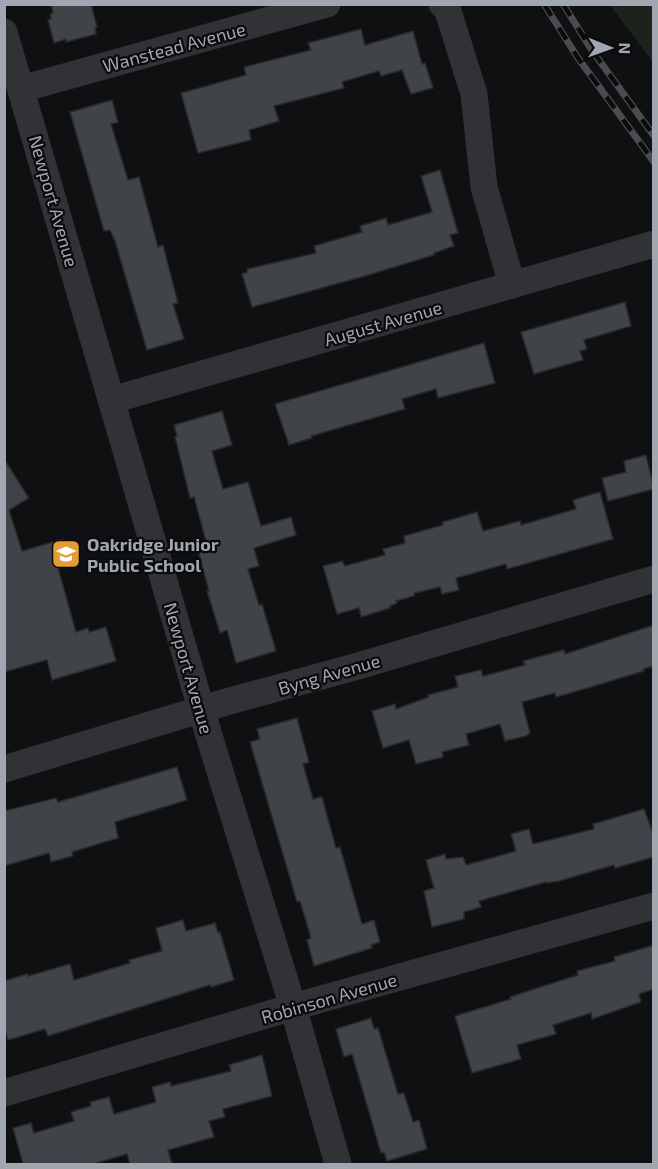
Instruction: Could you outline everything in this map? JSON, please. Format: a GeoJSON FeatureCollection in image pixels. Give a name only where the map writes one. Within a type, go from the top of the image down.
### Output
{"type":"FeatureCollection","features":[{"type":"Feature","properties":{"kind":"street","name":"Wanstead Avenue"},"geometry":{"type":"LineString","coordinates":[[21,90],[327,4]]}},
{"type":"Feature","properties":{"kind":"street"},"geometry":{"type":"LineString","coordinates":[[442,4],[448,10],[474,94],[484,187],[512,285]]}},
{"type":"Feature","properties":{"kind":"street","name":"Newport Avenue"},"geometry":{"type":"LineString","coordinates":[[4,32],[202,710],[293,1007],[338,1164]]}},
{"type":"Feature","properties":{"kind":"street","name":"August Avenue"},"geometry":{"type":"LineString","coordinates":[[112,400],[654,244]]}},
{"type":"Feature","properties":{"kind":"street","name":"Byng Avenue"},"geometry":{"type":"LineString","coordinates":[[4,769],[654,579]]}},
{"type":"Feature","properties":{"kind":"street","name":"Robinson Avenue"},"geometry":{"type":"LineString","coordinates":[[4,1093],[293,1007],[654,906]]}},
{"type":"Feature","properties":{"kind":"shaded area"},"geometry":{"type":"Polygon","coordinates":[[[610,5],[653,5],[653,62],[610,5]]]}},
{"type":"Feature","properties":{"kind":"building"},"geometry":{"type":"Polygon","coordinates":[[[51,4],[91,4],[97,27],[95,28],[96,34],[54,43],[48,20],[51,19],[50,14],[53,13],[51,4]]]}},
{"type":"Feature","properties":{"kind":"building"},"geometry":{"type":"Polygon","coordinates":[[[361,29],[365,45],[413,31],[422,64],[425,63],[433,88],[411,94],[402,70],[381,76],[379,71],[342,82],[344,88],[274,106],[279,121],[249,130],[251,140],[198,153],[181,93],[246,75],[244,67],[311,50],[308,43],[361,29]]]}},
{"type":"Feature","properties":{"kind":"building"},"geometry":{"type":"Polygon","coordinates":[[[112,100],[118,122],[111,124],[128,180],[139,177],[158,247],[163,245],[178,303],[173,304],[184,339],[147,350],[115,241],[110,230],[104,231],[70,112],[112,100]]]}},
{"type":"Feature","properties":{"kind":"building"},"geometry":{"type":"Polygon","coordinates":[[[440,170],[458,233],[450,235],[454,246],[434,253],[434,255],[365,276],[252,307],[242,274],[248,272],[247,269],[316,253],[314,246],[362,232],[360,226],[386,218],[388,225],[432,212],[421,176],[440,170]]]}},
{"type":"Feature","properties":{"kind":"building"},"geometry":{"type":"Polygon","coordinates":[[[625,302],[631,326],[584,340],[587,349],[580,351],[583,360],[534,374],[521,332],[625,302]]]}},
{"type":"Feature","properties":{"kind":"building"},"geometry":{"type":"Polygon","coordinates":[[[484,343],[495,383],[438,398],[436,389],[402,399],[405,409],[311,436],[312,438],[289,445],[275,404],[484,343]]]}},
{"type":"Feature","properties":{"kind":"building"},"geometry":{"type":"Polygon","coordinates":[[[222,411],[232,445],[212,451],[223,489],[248,482],[261,526],[291,517],[296,535],[254,548],[259,566],[248,569],[259,605],[262,604],[276,651],[236,663],[227,630],[220,633],[207,591],[209,591],[197,547],[203,546],[202,543],[206,541],[194,497],[190,498],[174,425],[222,411]]]}},
{"type":"Feature","properties":{"kind":"building"},"geometry":{"type":"Polygon","coordinates":[[[646,455],[654,489],[608,501],[602,478],[626,472],[624,461],[646,455]]]}},
{"type":"Feature","properties":{"kind":"building"},"geometry":{"type":"Polygon","coordinates":[[[4,459],[29,498],[9,510],[22,551],[63,539],[70,565],[58,568],[76,632],[88,628],[89,632],[106,627],[116,661],[52,680],[47,660],[4,672],[4,459]]]}},
{"type":"Feature","properties":{"kind":"building"},"geometry":{"type":"Polygon","coordinates":[[[600,492],[613,539],[507,569],[506,564],[456,578],[459,590],[442,594],[440,587],[415,593],[414,596],[396,601],[397,603],[390,608],[361,617],[359,608],[337,614],[323,566],[342,561],[345,566],[385,555],[383,549],[405,543],[404,536],[477,512],[483,531],[520,521],[521,525],[576,509],[573,500],[600,492]]]}},
{"type":"Feature","properties":{"kind":"building"},"geometry":{"type":"Polygon","coordinates":[[[654,625],[654,666],[556,697],[555,693],[522,702],[530,733],[526,736],[505,741],[500,724],[466,734],[469,745],[442,752],[443,757],[416,764],[409,740],[383,748],[372,711],[395,704],[396,709],[429,697],[428,695],[458,687],[455,676],[481,670],[483,676],[525,665],[523,661],[564,650],[565,654],[654,625]]]}},
{"type":"Feature","properties":{"kind":"building"},"geometry":{"type":"Polygon","coordinates":[[[297,718],[309,762],[303,764],[313,799],[322,797],[336,848],[340,847],[362,924],[374,920],[380,942],[371,945],[372,948],[314,966],[307,940],[311,938],[300,901],[297,902],[250,742],[260,739],[257,729],[297,718]]]}},
{"type":"Feature","properties":{"kind":"building"},"geometry":{"type":"Polygon","coordinates":[[[177,767],[187,800],[115,822],[118,838],[72,852],[73,856],[51,862],[49,853],[4,866],[4,811],[56,798],[58,802],[177,767]]]}},
{"type":"Feature","properties":{"kind":"building"},"geometry":{"type":"Polygon","coordinates":[[[644,809],[654,836],[654,857],[615,868],[614,865],[559,881],[546,882],[479,901],[481,907],[464,912],[464,919],[432,927],[424,891],[434,888],[426,860],[445,854],[446,859],[463,857],[466,865],[516,851],[511,834],[529,829],[533,844],[594,829],[593,824],[644,809]]]}},
{"type":"Feature","properties":{"kind":"building"},"geometry":{"type":"Polygon","coordinates":[[[183,920],[186,931],[215,923],[218,933],[220,932],[234,980],[211,987],[210,985],[48,1036],[45,1029],[8,1040],[4,1027],[4,981],[70,964],[74,980],[130,963],[129,960],[162,951],[156,928],[183,920]]]}},
{"type":"Feature","properties":{"kind":"building"},"geometry":{"type":"Polygon","coordinates":[[[654,945],[654,989],[639,994],[641,1002],[592,1019],[591,1013],[553,1025],[556,1034],[517,1045],[521,1059],[472,1073],[455,1016],[511,999],[510,997],[578,975],[577,971],[615,961],[614,957],[654,945]]]}},
{"type":"Feature","properties":{"kind":"building"},"geometry":{"type":"Polygon","coordinates":[[[371,1018],[374,1029],[378,1028],[398,1094],[404,1093],[413,1122],[419,1120],[427,1149],[387,1161],[384,1152],[381,1153],[352,1054],[344,1057],[336,1029],[371,1018]]]}},
{"type":"Feature","properties":{"kind":"building"},"geometry":{"type":"Polygon","coordinates":[[[262,1055],[272,1096],[223,1109],[225,1117],[209,1121],[214,1137],[168,1150],[172,1164],[130,1164],[127,1154],[93,1164],[23,1164],[13,1128],[31,1123],[34,1133],[74,1121],[71,1112],[91,1106],[90,1102],[109,1097],[114,1114],[156,1102],[152,1087],[170,1082],[171,1086],[231,1071],[229,1065],[262,1055]]]}},
{"type":"Feature","properties":{"kind":"railway"},"geometry":{"type":"LineString","coordinates":[[544,4],[578,58],[654,162]]}},
{"type":"Feature","properties":{"kind":"railway"},"geometry":{"type":"LineString","coordinates":[[563,4],[591,49],[654,136]]}},
{"type":"Feature","properties":{"kind":"place","name":"Oakridge Junior Public School"},"geometry":{"type":"Point","coordinates":[66,554]}}]}
